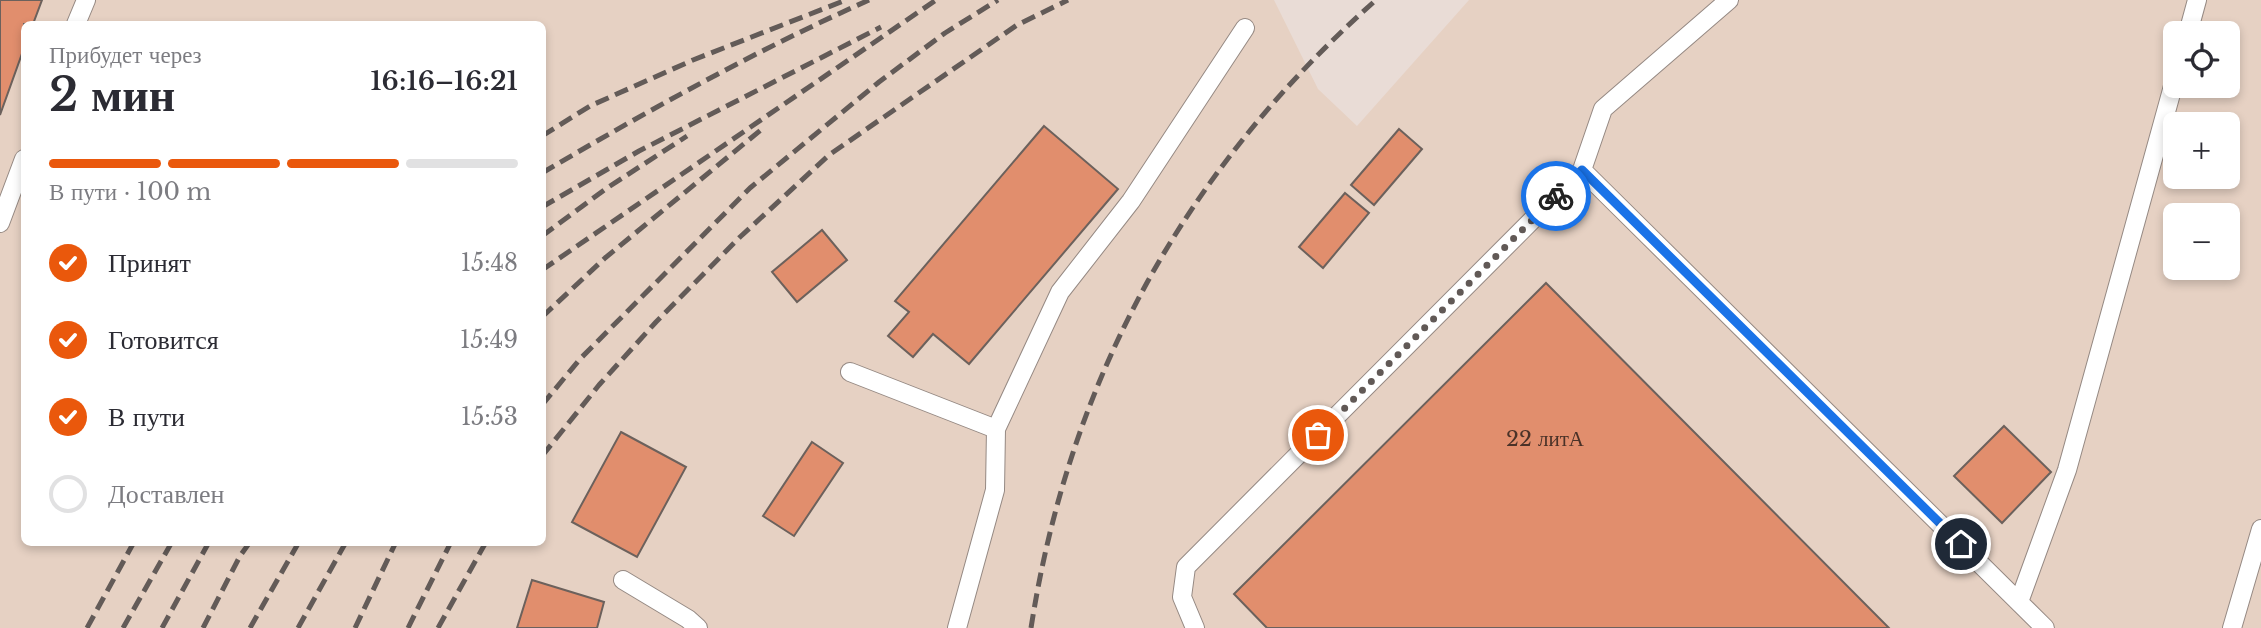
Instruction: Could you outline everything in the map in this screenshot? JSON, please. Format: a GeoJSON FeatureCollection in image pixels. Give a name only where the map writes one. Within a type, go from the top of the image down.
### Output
{"type":"FeatureCollection","features":[{"type":"Feature","properties":{"kind":"lane"},"geometry":{"type":"LineString","coordinates":[[77,21],[86,0]]}},
{"type":"Feature","properties":{"kind":"lane"},"geometry":{"type":"LineString","coordinates":[[1195,628],[1182,597],[1186,567],[1582,170],[1603,109],[1729,0]]}},
{"type":"Feature","properties":{"kind":"lane"},"geometry":{"type":"LineString","coordinates":[[2191,21],[2197,0]]}},
{"type":"Feature","properties":{"kind":"lane"},"geometry":{"type":"LineString","coordinates":[[957,628],[995,490],[996,429],[1060,292],[1131,201],[1245,28]]}},
{"type":"Feature","properties":{"kind":"lane"},"geometry":{"type":"LineString","coordinates":[[2019,601],[2067,470],[2170,98]]}},
{"type":"Feature","properties":{"kind":"lane"},"geometry":{"type":"LineString","coordinates":[[0,223],[21,167]]}},
{"type":"Feature","properties":{"kind":"lane"},"geometry":{"type":"LineString","coordinates":[[1582,170],[2045,628]]}},
{"type":"Feature","properties":{"kind":"lane"},"geometry":{"type":"LineString","coordinates":[[850,372],[996,429]]}},
{"type":"Feature","properties":{"kind":"lane"},"geometry":{"type":"LineString","coordinates":[[2232,628],[2261,529]]}},
{"type":"Feature","properties":{"kind":"lane"},"geometry":{"type":"LineString","coordinates":[[622,580],[688,619],[698,628]]}},
{"type":"Feature","properties":{"kind":"shaded area"},"geometry":{"type":"Polygon","coordinates":[[[0,0],[1274,0],[1318,89],[1357,126],[1469,0],[2261,0],[2261,628],[0,628],[0,0]]]}},
{"type":"Feature","properties":{"kind":"building"},"geometry":{"type":"Polygon","coordinates":[[[0,0],[42,0],[34,21],[21,21],[21,56],[0,115],[0,0]]]}},
{"type":"Feature","properties":{"kind":"building"},"geometry":{"type":"Polygon","coordinates":[[[1044,126],[1118,189],[969,364],[933,334],[913,357],[888,336],[909,312],[895,301],[1044,126]]]}},
{"type":"Feature","properties":{"kind":"building"},"geometry":{"type":"Polygon","coordinates":[[[1399,129],[1422,149],[1374,205],[1351,185],[1399,129]]]}},
{"type":"Feature","properties":{"kind":"building"},"geometry":{"type":"Polygon","coordinates":[[[1345,193],[1369,213],[1323,268],[1299,247],[1345,193]]]}},
{"type":"Feature","properties":{"kind":"building"},"geometry":{"type":"Polygon","coordinates":[[[822,230],[847,260],[797,302],[772,272],[822,230]]]}},
{"type":"Feature","properties":{"kind":"building"},"geometry":{"type":"Polygon","coordinates":[[[1546,283],[1889,628],[1267,628],[1234,594],[1546,283]]]}},
{"type":"Feature","properties":{"kind":"building"},"geometry":{"type":"Polygon","coordinates":[[[2004,426],[2051,472],[2002,523],[1954,476],[2004,426]]]}},
{"type":"Feature","properties":{"kind":"building"},"geometry":{"type":"Polygon","coordinates":[[[621,432],[686,467],[637,557],[572,522],[621,432]]]}},
{"type":"Feature","properties":{"kind":"building"},"geometry":{"type":"Polygon","coordinates":[[[812,442],[843,463],[794,536],[763,516],[812,442]]]}},
{"type":"Feature","properties":{"kind":"building"},"geometry":{"type":"Polygon","coordinates":[[[532,580],[604,602],[597,628],[517,628],[532,580]]]}},
{"type":"Feature","properties":{"kind":"railway"},"geometry":{"type":"LineString","coordinates":[[546,134],[590,106],[693,60],[846,0]]}},
{"type":"Feature","properties":{"kind":"railway"},"geometry":{"type":"LineString","coordinates":[[546,171],[704,82],[869,0]]}},
{"type":"Feature","properties":{"kind":"railway"},"geometry":{"type":"LineString","coordinates":[[546,267],[936,0]]}},
{"type":"Feature","properties":{"kind":"railway"},"geometry":{"type":"LineString","coordinates":[[546,400],[580,359],[750,188],[879,82],[945,33],[998,0]]}},
{"type":"Feature","properties":{"kind":"railway"},"geometry":{"type":"LineString","coordinates":[[546,451],[599,385],[656,322],[740,237],[829,155],[1017,25],[1068,0]]}},
{"type":"Feature","properties":{"kind":"railway"},"geometry":{"type":"LineString","coordinates":[[1031,628],[1049,536],[1075,448],[1107,363],[1147,283],[1194,206],[1247,134],[1308,65],[1376,0]]}},
{"type":"Feature","properties":{"kind":"railway"},"geometry":{"type":"LineString","coordinates":[[546,205],[639,151],[881,27]]}},
{"type":"Feature","properties":{"kind":"railway"},"geometry":{"type":"LineString","coordinates":[[546,313],[605,258],[762,129]]}},
{"type":"Feature","properties":{"kind":"railway"},"geometry":{"type":"LineString","coordinates":[[546,233],[607,188],[687,136]]}},
{"type":"Feature","properties":{"kind":"railway"},"geometry":{"type":"LineString","coordinates":[[87,628],[132,546]]}},
{"type":"Feature","properties":{"kind":"railway"},"geometry":{"type":"LineString","coordinates":[[123,628],[170,546]]}},
{"type":"Feature","properties":{"kind":"railway"},"geometry":{"type":"LineString","coordinates":[[162,628],[207,546]]}},
{"type":"Feature","properties":{"kind":"railway"},"geometry":{"type":"LineString","coordinates":[[203,628],[247,546]]}},
{"type":"Feature","properties":{"kind":"railway"},"geometry":{"type":"LineString","coordinates":[[250,628],[297,546]]}},
{"type":"Feature","properties":{"kind":"railway"},"geometry":{"type":"LineString","coordinates":[[298,628],[344,546]]}},
{"type":"Feature","properties":{"kind":"railway"},"geometry":{"type":"LineString","coordinates":[[355,628],[394,546]]}},
{"type":"Feature","properties":{"kind":"railway"},"geometry":{"type":"LineString","coordinates":[[408,628],[449,546]]}},
{"type":"Feature","properties":{"kind":"railway"},"geometry":{"type":"LineString","coordinates":[[438,628],[484,546]]}},
{"type":"Feature","properties":{"kind":"way so far"},"geometry":{"type":"LineString","coordinates":[[1318,435],[1556,196]]}},
{"type":"Feature","properties":{"kind":"route"},"geometry":{"type":"LineString","coordinates":[[1556,196],[1582,170],[1961,544]]}}]}
